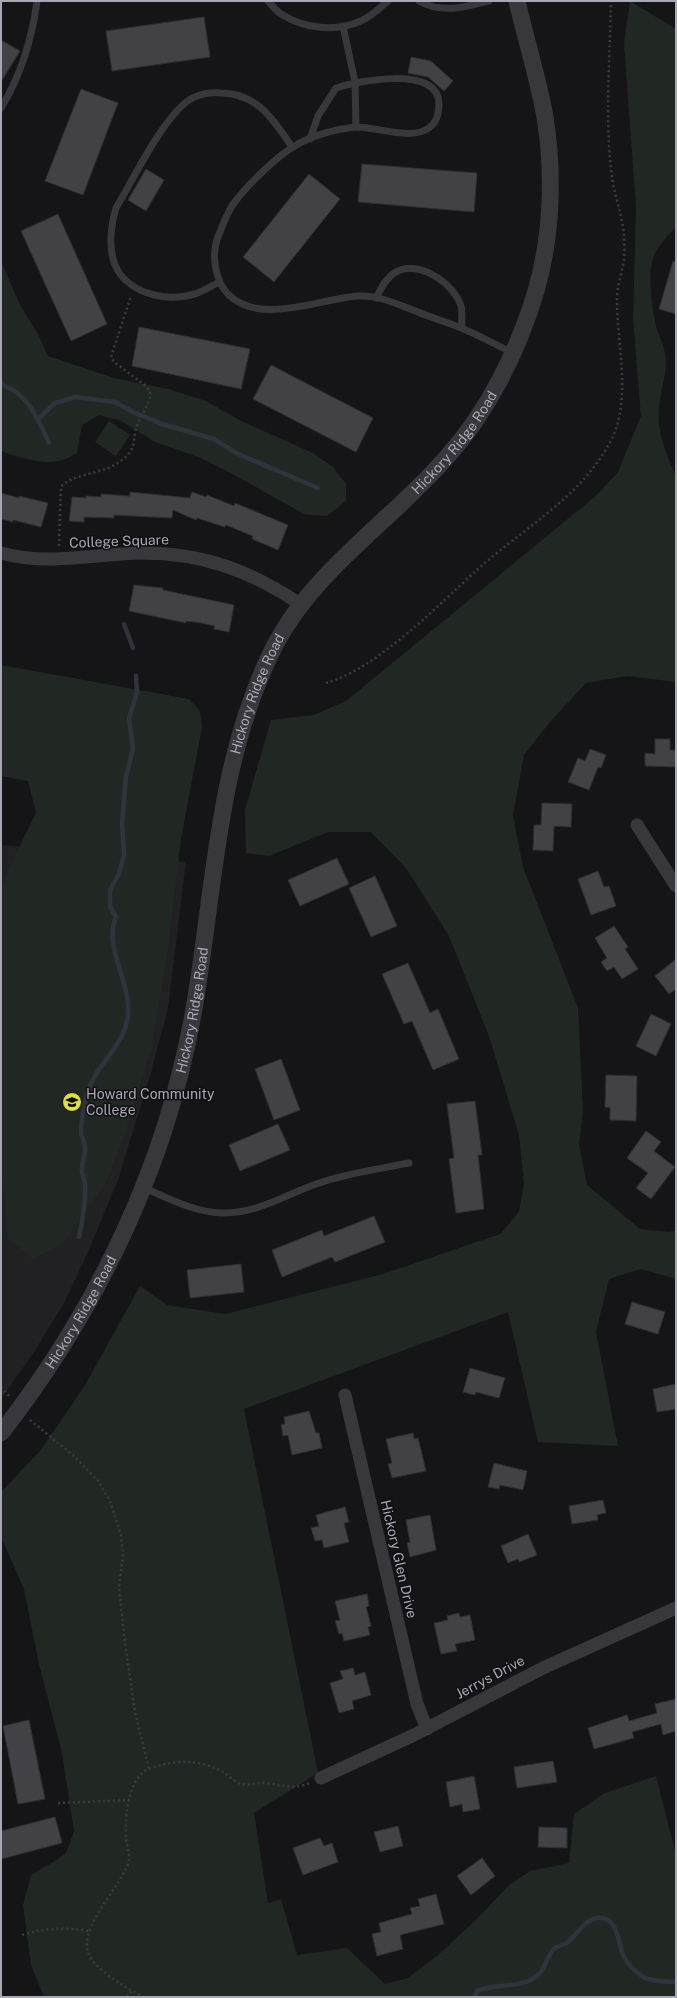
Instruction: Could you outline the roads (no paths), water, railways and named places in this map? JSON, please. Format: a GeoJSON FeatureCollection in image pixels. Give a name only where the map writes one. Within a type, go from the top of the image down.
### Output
{"type":"FeatureCollection","features":[{"type":"Feature","properties":{"kind":"street","name":"Hickory Ridge Road"},"geometry":{"type":"LineString","coordinates":[[1,1432],[53,1362],[86,1308],[110,1262],[144,1188],[160,1143],[179,1078],[194,1012],[226,791],[241,731],[256,688],[275,645],[300,604],[342,558],[446,459],[466,434],[488,400],[513,354],[537,287],[547,228],[550,186],[546,122],[517,1]]}},
{"type":"Feature","properties":{"kind":"street","name":"College Square"},"geometry":{"type":"LineString","coordinates":[[1,554],[15,557],[60,559],[140,553],[186,556],[229,566],[249,574],[270,584],[300,604]]}},
{"type":"Feature","properties":{"kind":"street"},"geometry":{"type":"LineString","coordinates":[[637,825],[676,886]]}},
{"type":"Feature","properties":{"kind":"street","name":"Hickory Glen Drive"},"geometry":{"type":"LineString","coordinates":[[345,1395],[416,1704],[427,1729]]}},
{"type":"Feature","properties":{"kind":"street","name":"Jerrys Drive"},"geometry":{"type":"LineString","coordinates":[[321,1778],[427,1729],[538,1670],[676,1608]]}},
{"type":"Feature","properties":{"kind":"lane"},"geometry":{"type":"LineString","coordinates":[[1,108],[14,87],[23,62],[37,1]]}},
{"type":"Feature","properties":{"kind":"lane"},"geometry":{"type":"LineString","coordinates":[[268,1],[280,13],[294,21],[315,27],[343,26],[361,21],[374,13],[388,1]]}},
{"type":"Feature","properties":{"kind":"lane"},"geometry":{"type":"LineString","coordinates":[[419,1],[444,8],[472,5],[489,1]]}},
{"type":"Feature","properties":{"kind":"lane"},"geometry":{"type":"LineString","coordinates":[[343,26],[354,82],[356,127]]}},
{"type":"Feature","properties":{"kind":"lane"},"geometry":{"type":"LineString","coordinates":[[310,139],[318,116],[336,88],[354,82],[389,78],[418,82],[428,85],[435,91],[439,99],[439,109],[434,122],[431,127],[424,131],[413,133],[356,127],[310,139],[292,147],[247,186],[228,214],[216,242],[216,265],[219,282],[229,295],[242,304],[257,309],[308,306],[359,296],[376,298],[397,303],[462,328],[513,354]]}},
{"type":"Feature","properties":{"kind":"lane"},"geometry":{"type":"LineString","coordinates":[[219,282],[191,295],[178,297],[163,297],[145,293],[134,286],[120,274],[114,260],[111,241],[112,222],[116,208],[168,120],[190,99],[202,95],[231,93],[244,96],[256,103],[274,120],[292,147]]}},
{"type":"Feature","properties":{"kind":"lane"},"geometry":{"type":"LineString","coordinates":[[376,298],[386,280],[395,272],[409,269],[433,274],[455,293],[461,307],[462,328]]}},
{"type":"Feature","properties":{"kind":"lane"},"geometry":{"type":"LineString","coordinates":[[144,1188],[205,1211],[237,1213],[256,1209],[318,1183],[409,1163]]}},
{"type":"Feature","properties":{"kind":"waterway"},"geometry":{"type":"LineString","coordinates":[[1,383],[17,393],[28,403],[49,443]]}},
{"type":"Feature","properties":{"kind":"waterway"},"geometry":{"type":"LineString","coordinates":[[38,419],[55,403],[75,397],[115,402],[133,412],[162,424],[214,439],[238,454],[318,488]]}},
{"type":"Feature","properties":{"kind":"waterway"},"geometry":{"type":"LineString","coordinates":[[124,624],[133,648]]}},
{"type":"Feature","properties":{"kind":"waterway"},"geometry":{"type":"LineString","coordinates":[[79,1237],[85,1196],[85,1183],[82,1174],[85,1143],[81,1133],[85,1103],[91,1083],[96,1073],[122,1036],[128,1014],[126,990],[113,940],[113,928],[116,917],[110,907],[110,890],[119,874],[124,855],[122,823],[126,777],[133,749],[129,718],[137,693],[136,676]]}},
{"type":"Feature","properties":{"kind":"waterway"},"geometry":{"type":"LineString","coordinates":[[475,1997],[477,1991],[485,1988],[518,1984],[534,1978],[540,1973],[554,1949],[567,1943],[584,1925],[592,1919],[597,1918],[604,1918],[610,1921],[614,1926],[624,1957],[630,1966],[638,1973],[651,1980],[676,1982]]}},
{"type":"Feature","properties":{"kind":"place","name":"Howard Community College"},"geometry":{"type":"Point","coordinates":[72,1102]}}]}
